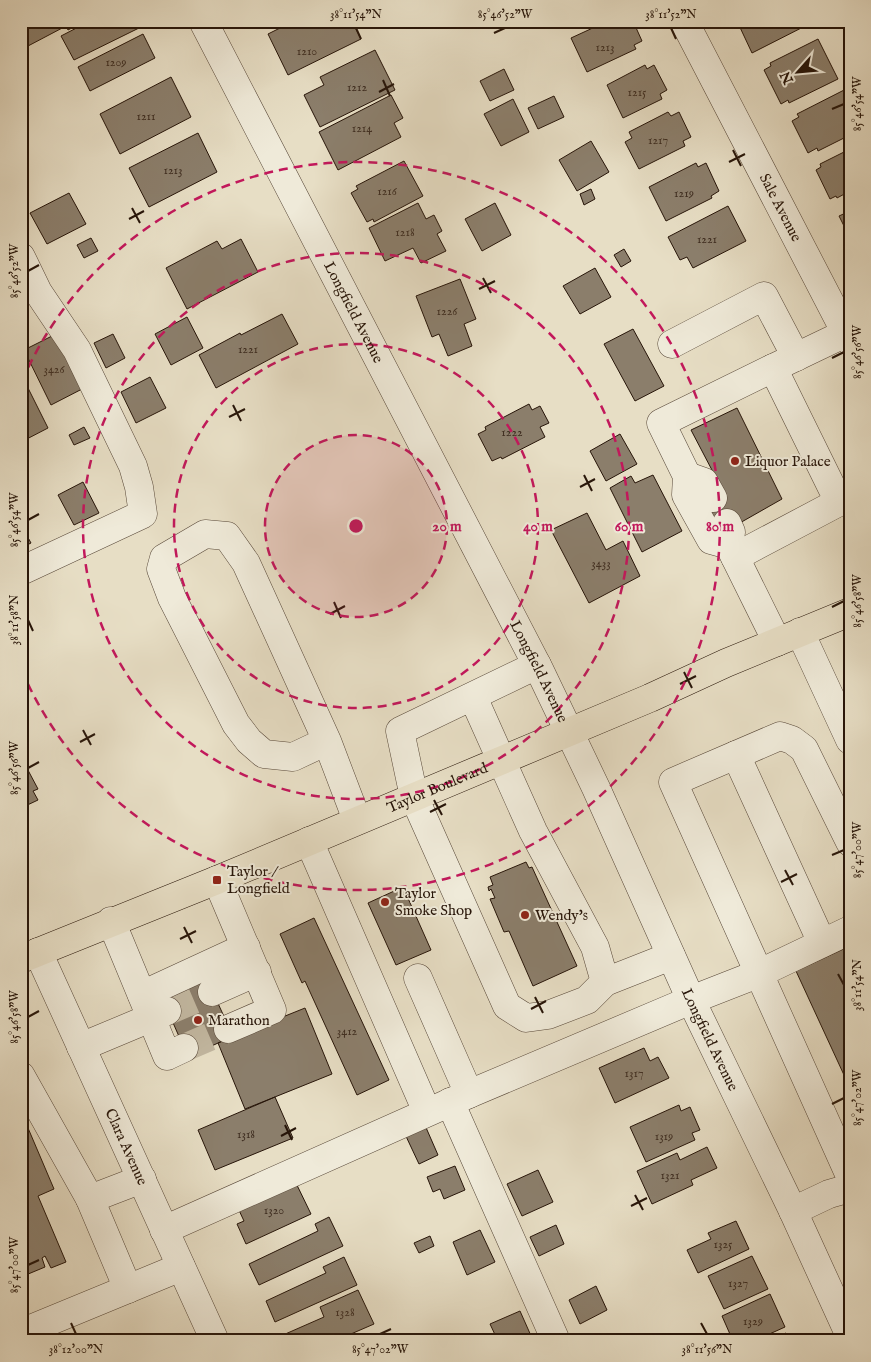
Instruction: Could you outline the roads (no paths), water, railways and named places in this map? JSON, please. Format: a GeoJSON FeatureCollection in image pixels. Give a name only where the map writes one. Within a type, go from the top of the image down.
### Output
{"type":"FeatureCollection","features":[{"type":"Feature","properties":{"kind":"main road","name":"Taylor Boulevard"},"geometry":{"type":"LineString","coordinates":[[29,955],[217,880],[850,612]]}},
{"type":"Feature","properties":{"kind":"street","name":"Longfield Avenue"},"geometry":{"type":"LineString","coordinates":[[203,21],[569,731],[691,1000],[850,1336]]}},
{"type":"Feature","properties":{"kind":"street","name":"Sale Avenue"},"geometry":{"type":"LineString","coordinates":[[684,21],[848,337]]}},
{"type":"Feature","properties":{"kind":"street"},"geometry":{"type":"LineString","coordinates":[[21,256],[28,289],[77,350],[133,466],[139,487],[143,514],[21,571]]}},
{"type":"Feature","properties":{"kind":"street"},"geometry":{"type":"LineString","coordinates":[[672,344],[764,296],[785,362],[839,502],[730,542],[711,540],[686,495],[687,476],[661,423],[785,362],[848,337]]}},
{"type":"Feature","properties":{"kind":"street"},"geometry":{"type":"LineString","coordinates":[[687,476],[704,482],[713,498]]}},
{"type":"Feature","properties":{"kind":"street"},"geometry":{"type":"LineString","coordinates":[[327,741],[293,757],[264,754],[249,741],[236,724],[172,598],[160,569],[164,558],[205,534],[227,536],[246,563],[327,741],[357,820]]}},
{"type":"Feature","properties":{"kind":"street"},"geometry":{"type":"LineString","coordinates":[[730,542],[850,740]]}},
{"type":"Feature","properties":{"kind":"street"},"geometry":{"type":"LineString","coordinates":[[536,665],[400,732],[414,797],[507,1006],[526,1018],[548,1016],[587,1000],[605,982],[671,956]]}},
{"type":"Feature","properties":{"kind":"street"},"geometry":{"type":"LineString","coordinates":[[473,697],[503,760],[533,831],[595,947],[605,982]]}},
{"type":"Feature","properties":{"kind":"street"},"geometry":{"type":"LineString","coordinates":[[850,842],[804,749],[792,740],[780,736],[673,782],[850,1176]]}},
{"type":"Feature","properties":{"kind":"street"},"geometry":{"type":"LineString","coordinates":[[736,755],[822,943]]}},
{"type":"Feature","properties":{"kind":"street"},"geometry":{"type":"LineString","coordinates":[[308,841],[448,1103],[556,1341]]}},
{"type":"Feature","properties":{"kind":"street"},"geometry":{"type":"LineString","coordinates":[[217,880],[272,1010],[228,1029]]}},
{"type":"Feature","properties":{"kind":"street"},"geometry":{"type":"LineString","coordinates":[[111,921],[153,1008],[167,1056],[184,1048]]}},
{"type":"Feature","properties":{"kind":"street"},"geometry":{"type":"LineString","coordinates":[[164,1230],[448,1103],[691,1000],[760,973],[850,930]]}},
{"type":"Feature","properties":{"kind":"street"},"geometry":{"type":"LineString","coordinates":[[81,1047],[153,1008],[246,947]]}},
{"type":"Feature","properties":{"kind":"street","name":"Clara Avenue"},"geometry":{"type":"LineString","coordinates":[[29,955],[81,1047],[215,1341]]}},
{"type":"Feature","properties":{"kind":"street"},"geometry":{"type":"LineString","coordinates":[[212,992],[257,972]]}},
{"type":"Feature","properties":{"kind":"street"},"geometry":{"type":"LineString","coordinates":[[418,978],[448,1103]]}},
{"type":"Feature","properties":{"kind":"street"},"geometry":{"type":"LineString","coordinates":[[21,1076],[90,1199],[128,1289]]}},
{"type":"Feature","properties":{"kind":"street"},"geometry":{"type":"LineString","coordinates":[[90,1199],[142,1179]]}},
{"type":"Feature","properties":{"kind":"street"},"geometry":{"type":"LineString","coordinates":[[792,1211],[829,1194],[850,1188]]}},
{"type":"Feature","properties":{"kind":"street"},"geometry":{"type":"LineString","coordinates":[[21,1333],[181,1267]]}},
{"type":"Feature","properties":{"kind":"tunnel"},"geometry":{"type":"LineString","coordinates":[[168,1011],[212,992]]}},
{"type":"Feature","properties":{"kind":"tunnel"},"geometry":{"type":"LineString","coordinates":[[184,1048],[228,1029]]}},
{"type":"Feature","properties":{"kind":"place","name":"Liquor Palace"},"geometry":{"type":"Point","coordinates":[735,461]}},
{"type":"Feature","properties":{"kind":"place","name":"Taylor / Longfield"},"geometry":{"type":"Point","coordinates":[217,880]}},
{"type":"Feature","properties":{"kind":"place","name":"Taylor Smoke Shop"},"geometry":{"type":"Point","coordinates":[385,902]}},
{"type":"Feature","properties":{"kind":"place","name":"Wendy's"},"geometry":{"type":"Point","coordinates":[525,915]}},
{"type":"Feature","properties":{"kind":"place","name":"Marathon"},"geometry":{"type":"Point","coordinates":[198,1020]}}]}
